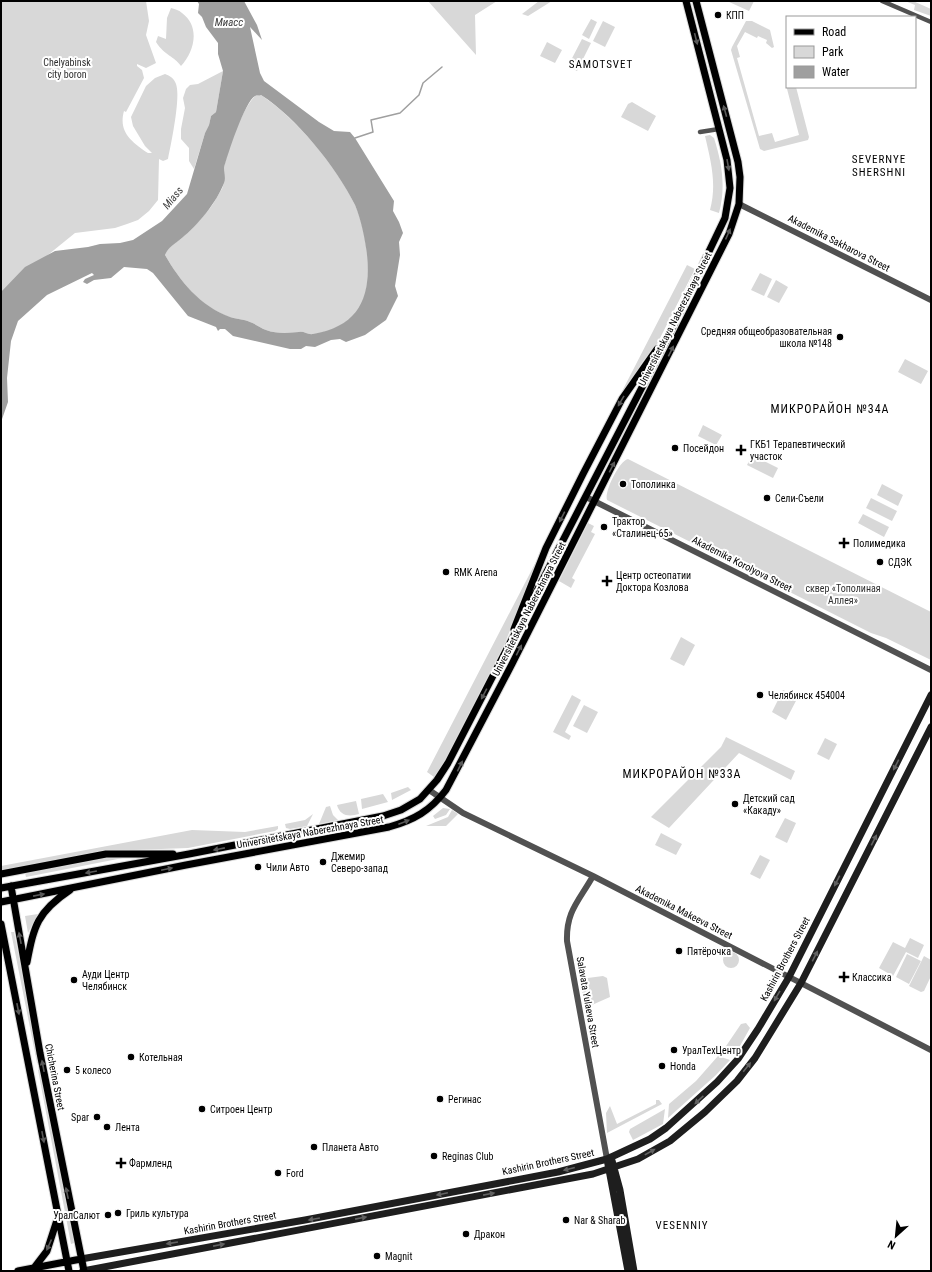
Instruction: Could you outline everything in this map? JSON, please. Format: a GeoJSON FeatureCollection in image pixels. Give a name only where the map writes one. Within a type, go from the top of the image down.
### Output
{"type":"FeatureCollection","features":[{"type":"Feature","properties":{"kind":"main road","name":"Universitetskaya Naberezhnaya Street"},"geometry":{"type":"LineString","coordinates":[[1,888],[189,854],[383,816],[414,803],[429,790],[448,764],[508,649],[669,335],[720,232],[729,202],[730,174],[686,1]]}},
{"type":"Feature","properties":{"kind":"main road","name":"Universitetskaya Naberezhnaya Street"},"geometry":{"type":"LineString","coordinates":[[1,902],[389,828],[428,811],[440,799],[457,771],[729,234],[738,204],[740,177],[738,162],[696,1]]}},
{"type":"Feature","properties":{"kind":"main road"},"geometry":{"type":"LineString","coordinates":[[729,202],[738,204]]}},
{"type":"Feature","properties":{"kind":"main road"},"geometry":{"type":"LineString","coordinates":[[508,649],[546,548],[587,467],[622,399],[669,335]]}},
{"type":"Feature","properties":{"kind":"main road","name":"Kashirin Brothers Street"},"geometry":{"type":"LineString","coordinates":[[18,1271],[305,1220],[558,1172],[609,1158],[650,1139],[666,1128],[717,1082],[738,1059],[788,977],[931,695]]}},
{"type":"Feature","properties":{"kind":"main road","name":"Kashirin Brothers Street"},"geometry":{"type":"LineString","coordinates":[[83,1271],[612,1169],[638,1159],[670,1141],[710,1107],[737,1081],[755,1058],[801,983],[931,727]]}},
{"type":"Feature","properties":{"kind":"main road"},"geometry":{"type":"LineString","coordinates":[[1,874],[106,854],[189,854]]}},
{"type":"Feature","properties":{"kind":"main road","name":"Chicherina Street"},"geometry":{"type":"LineString","coordinates":[[11,886],[41,1060],[83,1271]]}},
{"type":"Feature","properties":{"kind":"main road"},"geometry":{"type":"LineString","coordinates":[[26,966],[38,921],[53,902],[73,888]]}},
{"type":"Feature","properties":{"kind":"main road"},"geometry":{"type":"LineString","coordinates":[[1,924],[69,1271]]}},
{"type":"Feature","properties":{"kind":"main road"},"geometry":{"type":"LineString","coordinates":[[1,950],[11,971]]}},
{"type":"Feature","properties":{"kind":"main road","name":"Salavata Yulaeva Street"},"geometry":{"type":"LineString","coordinates":[[609,1158],[634,1271]]}},
{"type":"Feature","properties":{"kind":"main road","name":"Salavata Yulaeva Street"},"geometry":{"type":"LineString","coordinates":[[612,1169],[628,1271]]}},
{"type":"Feature","properties":{"kind":"main road"},"geometry":{"type":"LineString","coordinates":[[522,1178],[524,1187]]}},
{"type":"Feature","properties":{"kind":"main road"},"geometry":{"type":"LineString","coordinates":[[34,1268],[47,1251],[58,1218]]}},
{"type":"Feature","properties":{"kind":"main road"},"geometry":{"type":"LineString","coordinates":[[115,1271],[126,1262]]}},
{"type":"Feature","properties":{"kind":"street"},"geometry":{"type":"LineString","coordinates":[[882,1],[931,22]]}},
{"type":"Feature","properties":{"kind":"street"},"geometry":{"type":"LineString","coordinates":[[700,132],[719,129]]}},
{"type":"Feature","properties":{"kind":"street","name":"Akademika Sakharova Street"},"geometry":{"type":"LineString","coordinates":[[738,204],[931,300]]}},
{"type":"Feature","properties":{"kind":"street","name":"Akademika Korolyova Street"},"geometry":{"type":"LineString","coordinates":[[586,497],[931,670]]}},
{"type":"Feature","properties":{"kind":"street","name":"Akademika Makeeva Street"},"geometry":{"type":"LineString","coordinates":[[429,790],[440,799],[463,812],[593,876],[931,1050]]}},
{"type":"Feature","properties":{"kind":"street","name":"Salavata Yulaeva Street"},"geometry":{"type":"LineString","coordinates":[[593,876],[570,913],[567,929],[567,941],[603,1137],[609,1158]]}},
{"type":"Feature","properties":{"kind":"green space","name":"Chelyabinsk city boron"},"geometry":{"type":"Polygon","coordinates":[[[1,1],[146,1],[149,21],[146,35],[156,63],[146,68],[137,64],[137,66],[142,70],[144,78],[126,112],[124,111],[123,125],[128,136],[142,149],[148,153],[152,153],[145,146],[133,126],[131,117],[146,86],[155,78],[165,74],[170,76],[176,84],[177,99],[175,121],[168,159],[163,161],[159,159],[158,200],[149,211],[138,220],[115,228],[75,233],[1,293],[1,1]]]}},
{"type":"Feature","properties":{"kind":"green space"},"geometry":{"type":"Polygon","coordinates":[[[428,1],[497,1],[475,15],[476,55],[428,1]]]}},
{"type":"Feature","properties":{"kind":"green space"},"geometry":{"type":"Polygon","coordinates":[[[539,1],[552,1],[528,16],[522,14],[539,1]]]}},
{"type":"Feature","properties":{"kind":"green space"},"geometry":{"type":"Polygon","coordinates":[[[727,1],[754,1],[749,11],[727,1]]]}},
{"type":"Feature","properties":{"kind":"green space"},"geometry":{"type":"Polygon","coordinates":[[[905,1],[913,1],[931,9],[931,16],[914,10],[915,5],[905,1]]]}},
{"type":"Feature","properties":{"kind":"green space"},"geometry":{"type":"Polygon","coordinates":[[[171,8],[179,11],[192,25],[194,40],[186,60],[181,66],[159,47],[156,42],[158,36],[166,39],[167,18],[171,8]]]}},
{"type":"Feature","properties":{"kind":"green space"},"geometry":{"type":"Polygon","coordinates":[[[591,19],[597,22],[589,39],[582,35],[591,19]]]}},
{"type":"Feature","properties":{"kind":"green space"},"geometry":{"type":"Polygon","coordinates":[[[603,21],[615,27],[605,47],[593,41],[603,21]]]}},
{"type":"Feature","properties":{"kind":"green space"},"geometry":{"type":"Polygon","coordinates":[[[746,21],[752,21],[770,30],[774,47],[772,48],[766,43],[767,40],[758,36],[757,38],[745,32],[737,46],[740,57],[737,58],[759,136],[772,133],[775,142],[799,135],[787,88],[796,88],[809,137],[808,140],[764,151],[760,149],[731,50],[746,21]]]}},
{"type":"Feature","properties":{"kind":"green space"},"geometry":{"type":"Polygon","coordinates":[[[582,39],[591,43],[577,71],[568,66],[582,39]]]}},
{"type":"Feature","properties":{"kind":"green space"},"geometry":{"type":"Polygon","coordinates":[[[547,42],[562,50],[555,63],[540,56],[547,42]]]}},
{"type":"Feature","properties":{"kind":"green space"},"geometry":{"type":"Polygon","coordinates":[[[223,71],[216,112],[211,116],[194,169],[189,161],[189,148],[181,139],[181,129],[185,108],[183,98],[186,89],[190,85],[198,84],[223,71]]]}},
{"type":"Feature","properties":{"kind":"green space"},"geometry":{"type":"Polygon","coordinates":[[[261,95],[289,117],[327,160],[338,175],[355,205],[363,229],[366,243],[368,274],[363,301],[358,311],[349,320],[332,330],[317,334],[300,332],[274,332],[248,321],[229,317],[209,306],[192,292],[177,274],[165,255],[170,247],[182,238],[197,223],[209,209],[222,189],[226,160],[240,120],[255,96],[261,95]]]}},
{"type":"Feature","properties":{"kind":"green space"},"geometry":{"type":"Polygon","coordinates":[[[632,102],[656,116],[648,131],[621,117],[628,104],[632,102]]]}},
{"type":"Feature","properties":{"kind":"green space"},"geometry":{"type":"Polygon","coordinates":[[[710,135],[714,138],[721,166],[723,184],[719,213],[710,210],[713,182],[705,136],[710,135]]]}},
{"type":"Feature","properties":{"kind":"green space"},"geometry":{"type":"Polygon","coordinates":[[[687,265],[695,269],[657,344],[643,361],[615,405],[687,265]]]}},
{"type":"Feature","properties":{"kind":"green space"},"geometry":{"type":"Polygon","coordinates":[[[760,273],[772,279],[764,296],[751,290],[760,273]]]}},
{"type":"Feature","properties":{"kind":"green space"},"geometry":{"type":"Polygon","coordinates":[[[776,280],[788,287],[779,303],[767,297],[776,280]]]}},
{"type":"Feature","properties":{"kind":"green space"},"geometry":{"type":"Polygon","coordinates":[[[905,359],[928,371],[921,384],[898,372],[905,359]]]}},
{"type":"Feature","properties":{"kind":"green space"},"geometry":{"type":"Polygon","coordinates":[[[703,425],[722,435],[716,445],[698,436],[703,425]]]}},
{"type":"Feature","properties":{"kind":"green space"},"geometry":{"type":"Polygon","coordinates":[[[752,455],[778,468],[773,478],[747,465],[752,455]]]}},
{"type":"Feature","properties":{"kind":"green space","name":"сквер «Тополиная Аллея»"},"geometry":{"type":"Polygon","coordinates":[[[628,459],[931,612],[931,660],[886,638],[871,633],[607,500],[608,490],[613,477],[620,465],[628,459]]]}},
{"type":"Feature","properties":{"kind":"green space"},"geometry":{"type":"Polygon","coordinates":[[[882,484],[903,495],[898,506],[877,495],[882,484]]]}},
{"type":"Feature","properties":{"kind":"green space"},"geometry":{"type":"Polygon","coordinates":[[[871,498],[897,511],[892,521],[866,508],[871,498]]]}},
{"type":"Feature","properties":{"kind":"green space"},"geometry":{"type":"Polygon","coordinates":[[[863,514],[889,527],[884,537],[858,523],[863,514]]]}},
{"type":"Feature","properties":{"kind":"green space"},"geometry":{"type":"Polygon","coordinates":[[[588,523],[594,526],[591,532],[595,534],[572,578],[575,580],[571,588],[559,581],[588,523]]]}},
{"type":"Feature","properties":{"kind":"green space"},"geometry":{"type":"Polygon","coordinates":[[[541,552],[505,643],[443,764],[434,777],[427,772],[541,552]]]}},
{"type":"Feature","properties":{"kind":"green space"},"geometry":{"type":"Polygon","coordinates":[[[681,637],[695,645],[684,666],[670,659],[681,637]]]}},
{"type":"Feature","properties":{"kind":"green space"},"geometry":{"type":"Polygon","coordinates":[[[783,690],[798,697],[786,720],[772,712],[783,690]]]}},
{"type":"Feature","properties":{"kind":"green space"},"geometry":{"type":"Polygon","coordinates":[[[572,695],[581,700],[565,732],[571,736],[569,740],[553,732],[572,695]]]}},
{"type":"Feature","properties":{"kind":"green space"},"geometry":{"type":"Polygon","coordinates":[[[584,705],[598,712],[587,733],[573,726],[584,705]]]}},
{"type":"Feature","properties":{"kind":"green space"},"geometry":{"type":"Polygon","coordinates":[[[726,737],[795,771],[791,780],[739,753],[669,828],[651,817],[721,747],[726,737]]]}},
{"type":"Feature","properties":{"kind":"green space"},"geometry":{"type":"Polygon","coordinates":[[[825,738],[837,744],[829,760],[817,754],[825,738]]]}},
{"type":"Feature","properties":{"kind":"green space"},"geometry":{"type":"Polygon","coordinates":[[[408,787],[411,790],[392,800],[391,793],[408,787]]]}},
{"type":"Feature","properties":{"kind":"green space"},"geometry":{"type":"Polygon","coordinates":[[[383,794],[388,802],[362,809],[361,799],[383,794]]]}},
{"type":"Feature","properties":{"kind":"green space"},"geometry":{"type":"Polygon","coordinates":[[[356,801],[359,814],[345,815],[338,809],[337,805],[356,801]]]}},
{"type":"Feature","properties":{"kind":"green space"},"geometry":{"type":"Polygon","coordinates":[[[330,806],[333,815],[338,820],[319,824],[326,807],[330,806]]]}},
{"type":"Feature","properties":{"kind":"green space"},"geometry":{"type":"Polygon","coordinates":[[[443,808],[450,809],[446,815],[435,819],[433,816],[443,808]]]}},
{"type":"Feature","properties":{"kind":"green space"},"geometry":{"type":"Polygon","coordinates":[[[452,810],[458,814],[446,826],[426,826],[448,817],[452,810]]]}},
{"type":"Feature","properties":{"kind":"green space"},"geometry":{"type":"Polygon","coordinates":[[[313,814],[307,826],[290,829],[286,828],[285,824],[305,820],[313,814]]]}},
{"type":"Feature","properties":{"kind":"green space"},"geometry":{"type":"Polygon","coordinates":[[[785,818],[796,823],[787,843],[775,837],[785,818]]]}},
{"type":"Feature","properties":{"kind":"green space"},"geometry":{"type":"Polygon","coordinates":[[[278,826],[278,829],[275,831],[188,848],[107,851],[1,871],[1,866],[192,830],[245,832],[278,826]]]}},
{"type":"Feature","properties":{"kind":"green space"},"geometry":{"type":"Polygon","coordinates":[[[661,833],[682,844],[676,855],[655,845],[661,833]]]}},
{"type":"Feature","properties":{"kind":"green space"},"geometry":{"type":"Polygon","coordinates":[[[760,855],[770,860],[760,879],[750,874],[760,855]]]}},
{"type":"Feature","properties":{"kind":"green space"},"geometry":{"type":"Polygon","coordinates":[[[133,856],[26,877],[25,873],[108,857],[133,856]]]}},
{"type":"Feature","properties":{"kind":"green space"},"geometry":{"type":"Polygon","coordinates":[[[38,914],[28,933],[25,916],[38,914]]]}},
{"type":"Feature","properties":{"kind":"green space"},"geometry":{"type":"Polygon","coordinates":[[[11,932],[14,932],[40,1063],[37,1063],[11,932]]]}},
{"type":"Feature","properties":{"kind":"green space"},"geometry":{"type":"Polygon","coordinates":[[[910,938],[924,945],[918,958],[906,952],[893,976],[879,968],[893,942],[905,948],[910,938]]]}},
{"type":"Feature","properties":{"kind":"green space"},"geometry":{"type":"Polygon","coordinates":[[[728,952],[734,952],[739,957],[737,966],[734,968],[728,968],[723,963],[723,957],[728,952]]]}},
{"type":"Feature","properties":{"kind":"green space"},"geometry":{"type":"Polygon","coordinates":[[[907,954],[921,961],[909,984],[896,977],[907,954]]]}},
{"type":"Feature","properties":{"kind":"green space"},"geometry":{"type":"Polygon","coordinates":[[[924,956],[931,960],[931,976],[924,991],[921,992],[909,986],[924,956]]]}},
{"type":"Feature","properties":{"kind":"green space"},"geometry":{"type":"Polygon","coordinates":[[[603,976],[607,978],[610,997],[585,1008],[580,979],[603,976]]]}},
{"type":"Feature","properties":{"kind":"green space"},"geometry":{"type":"Polygon","coordinates":[[[746,1023],[750,1028],[736,1053],[729,1054],[722,1052],[741,1024],[746,1023]]]}},
{"type":"Feature","properties":{"kind":"green space"},"geometry":{"type":"Polygon","coordinates":[[[718,1056],[730,1060],[716,1075],[668,1118],[669,1104],[696,1081],[718,1056]]]}},
{"type":"Feature","properties":{"kind":"green space"},"geometry":{"type":"Polygon","coordinates":[[[41,1069],[74,1243],[71,1244],[38,1070],[41,1069]]]}},
{"type":"Feature","properties":{"kind":"green space"},"geometry":{"type":"Polygon","coordinates":[[[656,1100],[659,1100],[662,1104],[607,1133],[606,1113],[610,1106],[617,1124],[656,1104],[656,1100]]]}},
{"type":"Feature","properties":{"kind":"green space"},"geometry":{"type":"Polygon","coordinates":[[[665,1109],[663,1124],[633,1140],[629,1132],[630,1129],[665,1109]]]}},
{"type":"Feature","properties":{"kind":"water","name":"Миасс"},"geometry":{"type":"Polygon","coordinates":[[[197,1],[244,1],[257,25],[262,40],[250,27],[260,73],[264,81],[319,122],[334,131],[350,132],[355,138],[394,201],[393,211],[403,233],[399,242],[400,255],[395,286],[398,296],[386,320],[365,335],[346,342],[340,339],[331,340],[315,347],[306,346],[301,349],[290,349],[233,336],[225,329],[220,329],[218,331],[216,327],[188,316],[153,273],[147,269],[124,267],[111,278],[94,280],[87,284],[83,282],[85,279],[94,275],[92,273],[47,295],[18,321],[11,341],[7,378],[8,402],[1,422],[1,292],[25,267],[55,251],[133,240],[162,221],[187,194],[211,116],[216,112],[223,71],[218,54],[218,43],[198,13],[199,4],[197,1]],[[261,95],[255,96],[251,100],[232,141],[224,168],[225,181],[217,198],[200,220],[188,233],[170,248],[165,255],[177,274],[192,292],[219,312],[230,317],[248,321],[274,332],[301,332],[313,334],[329,330],[341,324],[351,317],[359,308],[364,297],[367,284],[368,270],[365,242],[355,205],[347,190],[314,144],[302,130],[275,105],[261,95]]]}},
{"type":"Feature","properties":{"kind":"waterway"},"geometry":{"type":"LineString","coordinates":[[355,138],[373,132],[371,120],[400,113],[419,95],[423,83],[442,67]]}},
{"type":"Feature","properties":{"kind":"place","name":"КПП"},"geometry":{"type":"Point","coordinates":[718,15]}},
{"type":"Feature","properties":{"kind":"place","name":"Средняя общеобразовательная школа №148"},"geometry":{"type":"Point","coordinates":[840,337]}},
{"type":"Feature","properties":{"kind":"place","name":"Посейдон"},"geometry":{"type":"Point","coordinates":[675,448]}},
{"type":"Feature","properties":{"kind":"place","name":"ГКБ1 Терапевтический участок"},"geometry":{"type":"Point","coordinates":[741,450]}},
{"type":"Feature","properties":{"kind":"place","name":"Тополинка"},"geometry":{"type":"Point","coordinates":[623,484]}},
{"type":"Feature","properties":{"kind":"place","name":"Сели-Съели"},"geometry":{"type":"Point","coordinates":[767,498]}},
{"type":"Feature","properties":{"kind":"place","name":"Трактор «Сталинец-65»"},"geometry":{"type":"Point","coordinates":[604,527]}},
{"type":"Feature","properties":{"kind":"place","name":"Полимедика"},"geometry":{"type":"Point","coordinates":[844,543]}},
{"type":"Feature","properties":{"kind":"place","name":"СДЭК"},"geometry":{"type":"Point","coordinates":[880,562]}},
{"type":"Feature","properties":{"kind":"place","name":"RMK Arena"},"geometry":{"type":"Point","coordinates":[446,572]}},
{"type":"Feature","properties":{"kind":"place","name":"Центр остеопатии Доктора Козлова"},"geometry":{"type":"Point","coordinates":[607,581]}},
{"type":"Feature","properties":{"kind":"place","name":"Челябинск 454004"},"geometry":{"type":"Point","coordinates":[760,695]}},
{"type":"Feature","properties":{"kind":"place","name":"Детский сад «Какаду»"},"geometry":{"type":"Point","coordinates":[735,804]}},
{"type":"Feature","properties":{"kind":"place","name":"Джемир Северо-запад"},"geometry":{"type":"Point","coordinates":[323,862]}},
{"type":"Feature","properties":{"kind":"place","name":"Чили Авто"},"geometry":{"type":"Point","coordinates":[258,867]}},
{"type":"Feature","properties":{"kind":"place","name":"Пятёрочка"},"geometry":{"type":"Point","coordinates":[679,951]}},
{"type":"Feature","properties":{"kind":"place","name":"Классика"},"geometry":{"type":"Point","coordinates":[844,977]}},
{"type":"Feature","properties":{"kind":"place","name":"Ауди Центр Челябинск"},"geometry":{"type":"Point","coordinates":[74,980]}},
{"type":"Feature","properties":{"kind":"place","name":"УралТехЦентр"},"geometry":{"type":"Point","coordinates":[674,1050]}},
{"type":"Feature","properties":{"kind":"place","name":"Котельная"},"geometry":{"type":"Point","coordinates":[131,1057]}},
{"type":"Feature","properties":{"kind":"place","name":"Honda"},"geometry":{"type":"Point","coordinates":[662,1066]}},
{"type":"Feature","properties":{"kind":"place","name":"5 колесо"},"geometry":{"type":"Point","coordinates":[67,1070]}},
{"type":"Feature","properties":{"kind":"place","name":"Регинас"},"geometry":{"type":"Point","coordinates":[440,1099]}},
{"type":"Feature","properties":{"kind":"place","name":"Ситроен Центр"},"geometry":{"type":"Point","coordinates":[202,1109]}},
{"type":"Feature","properties":{"kind":"place","name":"Spar"},"geometry":{"type":"Point","coordinates":[97,1117]}},
{"type":"Feature","properties":{"kind":"place","name":"Лента"},"geometry":{"type":"Point","coordinates":[107,1127]}},
{"type":"Feature","properties":{"kind":"place","name":"Планета Авто"},"geometry":{"type":"Point","coordinates":[314,1147]}},
{"type":"Feature","properties":{"kind":"place","name":"Reginas Club"},"geometry":{"type":"Point","coordinates":[434,1156]}},
{"type":"Feature","properties":{"kind":"place","name":"Фармленд"},"geometry":{"type":"Point","coordinates":[121,1163]}},
{"type":"Feature","properties":{"kind":"place","name":"Ford"},"geometry":{"type":"Point","coordinates":[278,1173]}},
{"type":"Feature","properties":{"kind":"place","name":"Гриль культура"},"geometry":{"type":"Point","coordinates":[118,1213]}},
{"type":"Feature","properties":{"kind":"place","name":"УралСалют"},"geometry":{"type":"Point","coordinates":[108,1215]}},
{"type":"Feature","properties":{"kind":"place","name":"Nar & Sharab"},"geometry":{"type":"Point","coordinates":[566,1220]}},
{"type":"Feature","properties":{"kind":"place","name":"Дракон"},"geometry":{"type":"Point","coordinates":[466,1234]}},
{"type":"Feature","properties":{"kind":"place","name":"Magnit"},"geometry":{"type":"Point","coordinates":[377,1256]}},
{"type":"Feature","properties":{"kind":"district","name":"SAMOTSVET"},"geometry":{"type":"Point","coordinates":[601,64]}},
{"type":"Feature","properties":{"kind":"district","name":"SEVERNYE SHERSHNI"},"geometry":{"type":"Point","coordinates":[879,165]}},
{"type":"Feature","properties":{"kind":"district","name":"МИКРОРАЙОН №34А"},"geometry":{"type":"Point","coordinates":[830,409]}},
{"type":"Feature","properties":{"kind":"district","name":"МИКРОРАЙОН №33А"},"geometry":{"type":"Point","coordinates":[682,774]}},
{"type":"Feature","properties":{"kind":"district","name":"VESENNIY"},"geometry":{"type":"Point","coordinates":[682,1225]}},
{"type":"Feature","properties":{"kind":"water label","name":"Miass"},"geometry":{"type":"Point","coordinates":[173,198]}}]}
